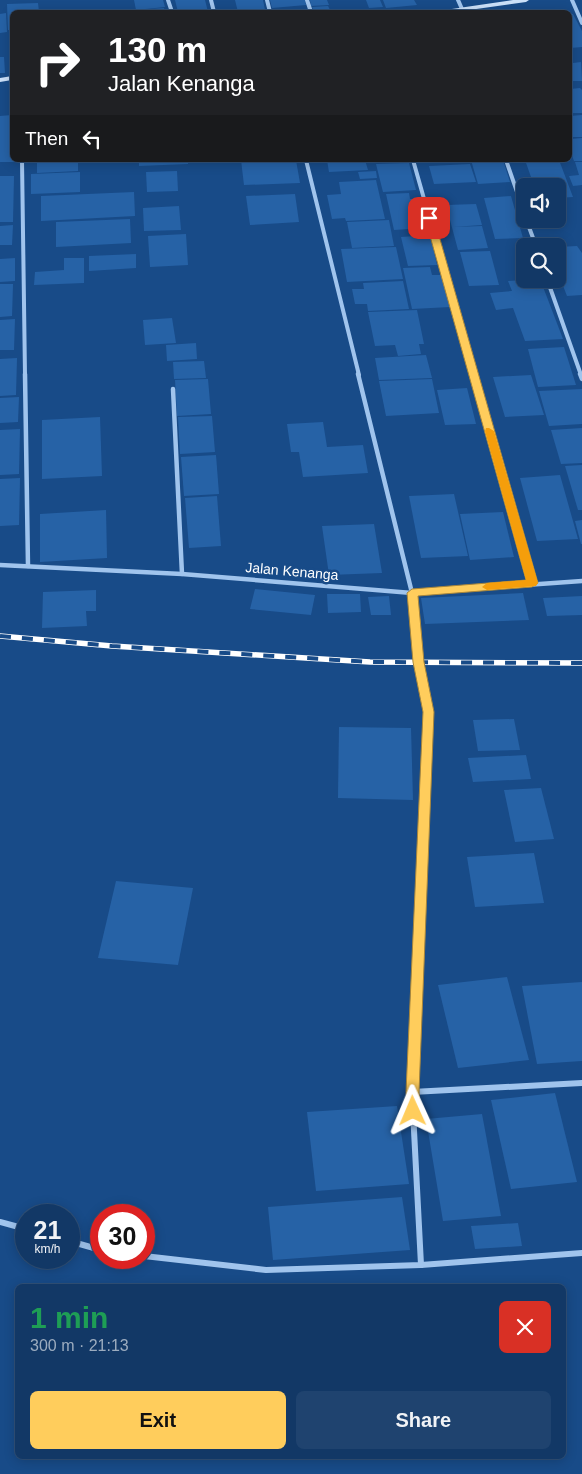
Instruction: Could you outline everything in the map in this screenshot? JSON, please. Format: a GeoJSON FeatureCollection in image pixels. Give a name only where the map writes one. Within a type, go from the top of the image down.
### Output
{"type":"FeatureCollection","features":[{"type":"Feature","properties":{"kind":"street"},"geometry":{"type":"LineString","coordinates":[[458,0],[462,9],[526,0]]}},
{"type":"Feature","properties":{"kind":"street"},"geometry":{"type":"LineString","coordinates":[[572,0],[582,23]]}},
{"type":"Feature","properties":{"kind":"street"},"geometry":{"type":"LineString","coordinates":[[22,162],[28,566]]}},
{"type":"Feature","properties":{"kind":"street"},"geometry":{"type":"LineString","coordinates":[[306,162],[412,593],[419,662],[428,712],[412,1092],[421,1265]]}},
{"type":"Feature","properties":{"kind":"street"},"geometry":{"type":"LineString","coordinates":[[414,162],[532,583]]}},
{"type":"Feature","properties":{"kind":"street"},"geometry":{"type":"LineString","coordinates":[[507,162],[516,188]]}},
{"type":"Feature","properties":{"kind":"street"},"geometry":{"type":"LineString","coordinates":[[550,288],[582,379]]}},
{"type":"Feature","properties":{"kind":"street"},"geometry":{"type":"LineString","coordinates":[[173,389],[182,574]]}},
{"type":"Feature","properties":{"kind":"street","name":"Jalan Kenanga"},"geometry":{"type":"LineString","coordinates":[[0,565],[182,574],[412,593],[532,583],[582,581]]}},
{"type":"Feature","properties":{"kind":"street"},"geometry":{"type":"LineString","coordinates":[[412,1092],[582,1084]]}},
{"type":"Feature","properties":{"kind":"street"},"geometry":{"type":"LineString","coordinates":[[0,1222],[15,1226]]}},
{"type":"Feature","properties":{"kind":"street"},"geometry":{"type":"LineString","coordinates":[[155,1257],[266,1270],[421,1265],[582,1254]]}},
{"type":"Feature","properties":{"kind":"building"},"geometry":{"type":"Polygon","coordinates":[[[134,0],[163,0],[165,7],[136,10],[134,0]]]}},
{"type":"Feature","properties":{"kind":"building"},"geometry":{"type":"Polygon","coordinates":[[[175,0],[205,0],[208,10],[178,10],[175,0]]]}},
{"type":"Feature","properties":{"kind":"building"},"geometry":{"type":"Polygon","coordinates":[[[235,0],[263,0],[265,10],[238,10],[235,0]]]}},
{"type":"Feature","properties":{"kind":"building"},"geometry":{"type":"Polygon","coordinates":[[[270,0],[305,0],[306,5],[272,8],[270,0]]]}},
{"type":"Feature","properties":{"kind":"building"},"geometry":{"type":"Polygon","coordinates":[[[310,0],[327,0],[329,5],[311,6],[310,0]]]}},
{"type":"Feature","properties":{"kind":"building"},"geometry":{"type":"Polygon","coordinates":[[[366,0],[380,0],[383,7],[369,8],[366,0]]]}},
{"type":"Feature","properties":{"kind":"building"},"geometry":{"type":"Polygon","coordinates":[[[383,0],[414,0],[417,5],[386,8],[383,0]]]}},
{"type":"Feature","properties":{"kind":"building"},"geometry":{"type":"Polygon","coordinates":[[[38,3],[39,10],[10,10],[10,30],[8,30],[7,4],[38,3]]]}},
{"type":"Feature","properties":{"kind":"building"},"geometry":{"type":"Polygon","coordinates":[[[328,6],[330,10],[313,10],[312,7],[328,6]]]}},
{"type":"Feature","properties":{"kind":"building"},"geometry":{"type":"Polygon","coordinates":[[[164,8],[164,10],[136,10],[164,8]]]}},
{"type":"Feature","properties":{"kind":"building"},"geometry":{"type":"Polygon","coordinates":[[[6,13],[7,32],[0,33],[0,14],[6,13]]]}},
{"type":"Feature","properties":{"kind":"building"},"geometry":{"type":"Polygon","coordinates":[[[572,14],[582,31],[582,47],[572,48],[572,14]]]}},
{"type":"Feature","properties":{"kind":"building"},"geometry":{"type":"Polygon","coordinates":[[[0,57],[4,57],[5,73],[0,73],[0,57]]]}},
{"type":"Feature","properties":{"kind":"building"},"geometry":{"type":"Polygon","coordinates":[[[572,61],[573,63],[581,62],[582,81],[572,81],[572,61]]]}},
{"type":"Feature","properties":{"kind":"building"},"geometry":{"type":"Polygon","coordinates":[[[580,88],[582,90],[582,113],[572,113],[572,89],[580,88]]]}},
{"type":"Feature","properties":{"kind":"building"},"geometry":{"type":"Polygon","coordinates":[[[10,115],[10,162],[0,162],[0,116],[10,115]]]}},
{"type":"Feature","properties":{"kind":"building"},"geometry":{"type":"Polygon","coordinates":[[[582,115],[582,137],[572,137],[572,116],[582,115]]]}},
{"type":"Feature","properties":{"kind":"building"},"geometry":{"type":"Polygon","coordinates":[[[582,138],[582,161],[574,161],[572,139],[582,138]]]}},
{"type":"Feature","properties":{"kind":"building"},"geometry":{"type":"Polygon","coordinates":[[[37,162],[78,162],[78,171],[37,173],[37,162]]]}},
{"type":"Feature","properties":{"kind":"building"},"geometry":{"type":"Polygon","coordinates":[[[139,162],[188,162],[188,164],[139,166],[139,162]]]}},
{"type":"Feature","properties":{"kind":"building"},"geometry":{"type":"Polygon","coordinates":[[[241,162],[296,162],[300,183],[244,185],[241,162]]]}},
{"type":"Feature","properties":{"kind":"building"},"geometry":{"type":"Polygon","coordinates":[[[327,162],[366,162],[368,170],[329,172],[327,162]]]}},
{"type":"Feature","properties":{"kind":"building"},"geometry":{"type":"Polygon","coordinates":[[[426,162],[465,162],[426,163],[426,162]]]}},
{"type":"Feature","properties":{"kind":"building"},"geometry":{"type":"Polygon","coordinates":[[[472,162],[504,162],[510,182],[478,184],[472,162]]]}},
{"type":"Feature","properties":{"kind":"building"},"geometry":{"type":"Polygon","coordinates":[[[526,162],[560,162],[566,178],[523,178],[531,177],[526,162]]]}},
{"type":"Feature","properties":{"kind":"building"},"geometry":{"type":"Polygon","coordinates":[[[575,162],[582,162],[582,185],[573,186],[569,176],[579,175],[575,162]]]}},
{"type":"Feature","properties":{"kind":"building"},"geometry":{"type":"Polygon","coordinates":[[[409,163],[416,190],[383,192],[376,164],[409,163]]]}},
{"type":"Feature","properties":{"kind":"building"},"geometry":{"type":"Polygon","coordinates":[[[470,164],[476,182],[434,184],[429,166],[470,164]]]}},
{"type":"Feature","properties":{"kind":"building"},"geometry":{"type":"Polygon","coordinates":[[[177,171],[178,191],[147,192],[146,172],[177,171]]]}},
{"type":"Feature","properties":{"kind":"building"},"geometry":{"type":"Polygon","coordinates":[[[376,171],[377,178],[360,179],[358,172],[376,171]]]}},
{"type":"Feature","properties":{"kind":"building"},"geometry":{"type":"Polygon","coordinates":[[[80,172],[80,192],[31,194],[31,174],[80,172]]]}},
{"type":"Feature","properties":{"kind":"building"},"geometry":{"type":"Polygon","coordinates":[[[0,176],[14,176],[13,222],[0,222],[0,176]]]}},
{"type":"Feature","properties":{"kind":"building"},"geometry":{"type":"Polygon","coordinates":[[[566,178],[573,197],[566,197],[566,178]]]}},
{"type":"Feature","properties":{"kind":"building"},"geometry":{"type":"Polygon","coordinates":[[[376,180],[385,219],[346,221],[345,218],[332,219],[327,195],[341,194],[339,182],[376,180]]]}},
{"type":"Feature","properties":{"kind":"building"},"geometry":{"type":"Polygon","coordinates":[[[134,192],[135,216],[41,221],[41,196],[134,192]]]}},
{"type":"Feature","properties":{"kind":"building"},"geometry":{"type":"Polygon","coordinates":[[[409,193],[410,199],[418,199],[425,228],[394,230],[386,194],[409,193]]]}},
{"type":"Feature","properties":{"kind":"building"},"geometry":{"type":"Polygon","coordinates":[[[295,194],[299,222],[250,225],[246,196],[295,194]]]}},
{"type":"Feature","properties":{"kind":"building"},"geometry":{"type":"Polygon","coordinates":[[[511,196],[516,214],[516,228],[520,228],[523,238],[495,239],[484,198],[511,196]]]}},
{"type":"Feature","properties":{"kind":"building"},"geometry":{"type":"Polygon","coordinates":[[[476,204],[482,225],[453,227],[482,226],[488,248],[458,250],[446,205],[476,204]]]}},
{"type":"Feature","properties":{"kind":"building"},"geometry":{"type":"Polygon","coordinates":[[[179,206],[181,230],[144,231],[143,208],[179,206]]]}},
{"type":"Feature","properties":{"kind":"building"},"geometry":{"type":"Polygon","coordinates":[[[130,219],[131,243],[56,247],[56,222],[130,219]]]}},
{"type":"Feature","properties":{"kind":"building"},"geometry":{"type":"Polygon","coordinates":[[[389,220],[394,246],[352,248],[347,222],[389,220]]]}},
{"type":"Feature","properties":{"kind":"building"},"geometry":{"type":"Polygon","coordinates":[[[13,225],[12,245],[0,245],[0,226],[13,225]]]}},
{"type":"Feature","properties":{"kind":"building"},"geometry":{"type":"Polygon","coordinates":[[[186,234],[188,265],[150,267],[148,236],[186,234]]]}},
{"type":"Feature","properties":{"kind":"building"},"geometry":{"type":"Polygon","coordinates":[[[430,235],[437,265],[408,266],[401,237],[430,235]]]}},
{"type":"Feature","properties":{"kind":"building"},"geometry":{"type":"Polygon","coordinates":[[[577,246],[582,253],[582,295],[567,296],[564,288],[566,288],[566,247],[577,246]]]}},
{"type":"Feature","properties":{"kind":"building"},"geometry":{"type":"Polygon","coordinates":[[[396,247],[403,279],[347,282],[341,249],[396,247]]]}},
{"type":"Feature","properties":{"kind":"building"},"geometry":{"type":"Polygon","coordinates":[[[490,251],[499,285],[469,286],[460,252],[490,251]]]}},
{"type":"Feature","properties":{"kind":"building"},"geometry":{"type":"Polygon","coordinates":[[[136,254],[136,268],[89,271],[89,256],[136,254]]]}},
{"type":"Feature","properties":{"kind":"building"},"geometry":{"type":"Polygon","coordinates":[[[15,258],[15,281],[0,282],[0,259],[15,258]]]}},
{"type":"Feature","properties":{"kind":"building"},"geometry":{"type":"Polygon","coordinates":[[[64,258],[84,258],[84,283],[34,285],[35,272],[64,270],[64,258]]]}},
{"type":"Feature","properties":{"kind":"building"},"geometry":{"type":"Polygon","coordinates":[[[430,267],[432,275],[442,275],[450,307],[412,309],[403,268],[430,267]]]}},
{"type":"Feature","properties":{"kind":"building"},"geometry":{"type":"Polygon","coordinates":[[[516,280],[516,288],[543,288],[563,339],[525,341],[513,308],[496,310],[490,293],[512,291],[508,281],[516,280]]]}},
{"type":"Feature","properties":{"kind":"building"},"geometry":{"type":"Polygon","coordinates":[[[403,281],[409,309],[368,311],[367,304],[355,304],[352,289],[364,289],[363,283],[403,281]]]}},
{"type":"Feature","properties":{"kind":"building"},"geometry":{"type":"Polygon","coordinates":[[[0,284],[13,284],[12,316],[0,317],[0,284]]]}},
{"type":"Feature","properties":{"kind":"building"},"geometry":{"type":"Polygon","coordinates":[[[417,310],[424,344],[419,344],[421,354],[398,356],[395,345],[375,346],[368,312],[417,310]]]}},
{"type":"Feature","properties":{"kind":"building"},"geometry":{"type":"Polygon","coordinates":[[[172,318],[176,343],[145,345],[143,320],[172,318]]]}},
{"type":"Feature","properties":{"kind":"building"},"geometry":{"type":"Polygon","coordinates":[[[15,319],[14,350],[0,350],[0,320],[15,319]]]}},
{"type":"Feature","properties":{"kind":"building"},"geometry":{"type":"Polygon","coordinates":[[[196,343],[197,359],[167,361],[166,345],[196,343]]]}},
{"type":"Feature","properties":{"kind":"building"},"geometry":{"type":"Polygon","coordinates":[[[564,347],[576,385],[538,387],[528,349],[564,347]]]}},
{"type":"Feature","properties":{"kind":"building"},"geometry":{"type":"Polygon","coordinates":[[[426,355],[432,378],[379,380],[375,358],[426,355]]]}},
{"type":"Feature","properties":{"kind":"building"},"geometry":{"type":"Polygon","coordinates":[[[17,358],[16,395],[0,396],[0,359],[17,358]]]}},
{"type":"Feature","properties":{"kind":"building"},"geometry":{"type":"Polygon","coordinates":[[[204,361],[206,378],[174,379],[173,362],[204,361]]]}},
{"type":"Feature","properties":{"kind":"building"},"geometry":{"type":"Polygon","coordinates":[[[531,375],[544,415],[505,417],[493,377],[531,375]]]}},
{"type":"Feature","properties":{"kind":"building"},"geometry":{"type":"Polygon","coordinates":[[[208,379],[211,414],[177,416],[175,380],[208,379]]]}},
{"type":"Feature","properties":{"kind":"building"},"geometry":{"type":"Polygon","coordinates":[[[432,379],[439,413],[386,416],[379,381],[432,379]]]}},
{"type":"Feature","properties":{"kind":"building"},"geometry":{"type":"Polygon","coordinates":[[[467,388],[476,424],[445,425],[437,390],[467,388]]]}},
{"type":"Feature","properties":{"kind":"building"},"geometry":{"type":"Polygon","coordinates":[[[582,389],[582,424],[549,426],[539,391],[582,389]]]}},
{"type":"Feature","properties":{"kind":"building"},"geometry":{"type":"Polygon","coordinates":[[[19,397],[18,422],[0,423],[0,398],[19,397]]]}},
{"type":"Feature","properties":{"kind":"building"},"geometry":{"type":"Polygon","coordinates":[[[212,416],[215,452],[180,454],[178,417],[212,416]]]}},
{"type":"Feature","properties":{"kind":"building"},"geometry":{"type":"Polygon","coordinates":[[[100,417],[102,476],[42,479],[42,420],[100,417]]]}},
{"type":"Feature","properties":{"kind":"building"},"geometry":{"type":"Polygon","coordinates":[[[323,422],[327,447],[363,445],[368,473],[303,477],[299,452],[291,452],[287,424],[323,422]]]}},
{"type":"Feature","properties":{"kind":"building"},"geometry":{"type":"Polygon","coordinates":[[[582,428],[582,463],[561,464],[551,430],[582,428]]]}},
{"type":"Feature","properties":{"kind":"building"},"geometry":{"type":"Polygon","coordinates":[[[20,429],[19,474],[0,475],[0,430],[20,429]]]}},
{"type":"Feature","properties":{"kind":"building"},"geometry":{"type":"Polygon","coordinates":[[[216,455],[219,494],[184,496],[181,457],[216,455]]]}},
{"type":"Feature","properties":{"kind":"building"},"geometry":{"type":"Polygon","coordinates":[[[582,465],[582,510],[578,510],[565,466],[582,465]]]}},
{"type":"Feature","properties":{"kind":"building"},"geometry":{"type":"Polygon","coordinates":[[[560,475],[578,539],[537,541],[520,478],[560,475]]]}},
{"type":"Feature","properties":{"kind":"building"},"geometry":{"type":"Polygon","coordinates":[[[20,478],[19,525],[0,526],[0,479],[20,478]]]}},
{"type":"Feature","properties":{"kind":"building"},"geometry":{"type":"Polygon","coordinates":[[[454,494],[468,556],[421,558],[409,496],[454,494]]]}},
{"type":"Feature","properties":{"kind":"building"},"geometry":{"type":"Polygon","coordinates":[[[217,496],[221,546],[189,548],[185,498],[217,496]]]}},
{"type":"Feature","properties":{"kind":"building"},"geometry":{"type":"Polygon","coordinates":[[[106,510],[107,558],[40,562],[40,514],[106,510]]]}},
{"type":"Feature","properties":{"kind":"building"},"geometry":{"type":"Polygon","coordinates":[[[503,512],[514,557],[470,560],[460,514],[503,512]]]}},
{"type":"Feature","properties":{"kind":"building"},"geometry":{"type":"Polygon","coordinates":[[[582,520],[582,544],[581,544],[575,521],[582,520]]]}},
{"type":"Feature","properties":{"kind":"building"},"geometry":{"type":"Polygon","coordinates":[[[374,524],[382,573],[329,575],[322,526],[374,524]]]}},
{"type":"Feature","properties":{"kind":"building"},"geometry":{"type":"Polygon","coordinates":[[[255,589],[315,595],[311,615],[250,609],[255,589]]]}},
{"type":"Feature","properties":{"kind":"building"},"geometry":{"type":"Polygon","coordinates":[[[96,590],[96,611],[86,611],[87,626],[42,628],[43,592],[96,590]]]}},
{"type":"Feature","properties":{"kind":"building"},"geometry":{"type":"Polygon","coordinates":[[[523,593],[529,620],[425,624],[421,598],[523,593]]]}},
{"type":"Feature","properties":{"kind":"building"},"geometry":{"type":"Polygon","coordinates":[[[327,594],[360,594],[361,612],[328,613],[327,594]]]}},
{"type":"Feature","properties":{"kind":"building"},"geometry":{"type":"Polygon","coordinates":[[[389,596],[391,615],[371,615],[368,597],[389,596]]]}},
{"type":"Feature","properties":{"kind":"building"},"geometry":{"type":"Polygon","coordinates":[[[582,596],[582,615],[547,616],[543,598],[582,596]]]}},
{"type":"Feature","properties":{"kind":"building"},"geometry":{"type":"Polygon","coordinates":[[[514,719],[520,750],[478,751],[473,720],[514,719]]]}},
{"type":"Feature","properties":{"kind":"building"},"geometry":{"type":"Polygon","coordinates":[[[339,727],[411,728],[413,800],[338,798],[339,727]]]}},
{"type":"Feature","properties":{"kind":"building"},"geometry":{"type":"Polygon","coordinates":[[[526,755],[531,779],[473,782],[468,758],[526,755]]]}},
{"type":"Feature","properties":{"kind":"building"},"geometry":{"type":"Polygon","coordinates":[[[541,788],[554,839],[515,842],[504,790],[541,788]]]}},
{"type":"Feature","properties":{"kind":"building"},"geometry":{"type":"Polygon","coordinates":[[[534,853],[544,903],[475,907],[467,857],[534,853]]]}},
{"type":"Feature","properties":{"kind":"building"},"geometry":{"type":"Polygon","coordinates":[[[116,881],[193,888],[178,965],[98,958],[116,881]]]}},
{"type":"Feature","properties":{"kind":"building"},"geometry":{"type":"Polygon","coordinates":[[[507,977],[529,1060],[458,1068],[438,985],[507,977]]]}},
{"type":"Feature","properties":{"kind":"building"},"geometry":{"type":"Polygon","coordinates":[[[582,982],[582,1061],[537,1064],[522,986],[582,982]]]}},
{"type":"Feature","properties":{"kind":"building"},"geometry":{"type":"Polygon","coordinates":[[[555,1093],[577,1182],[511,1189],[491,1100],[555,1093]]]}},
{"type":"Feature","properties":{"kind":"building"},"geometry":{"type":"Polygon","coordinates":[[[397,1106],[409,1184],[316,1191],[307,1112],[397,1106]]]}},
{"type":"Feature","properties":{"kind":"building"},"geometry":{"type":"Polygon","coordinates":[[[482,1114],[501,1216],[443,1221],[426,1119],[482,1114]]]}},
{"type":"Feature","properties":{"kind":"building"},"geometry":{"type":"Polygon","coordinates":[[[402,1197],[410,1250],[273,1260],[268,1207],[402,1197]]]}},
{"type":"Feature","properties":{"kind":"building"},"geometry":{"type":"Polygon","coordinates":[[[518,1223],[522,1246],[475,1249],[471,1226],[518,1223]]]}},
{"type":"Feature","properties":{"kind":"railway"},"geometry":{"type":"LineString","coordinates":[[0,636],[112,646],[370,662],[582,663]]}},
{"type":"Feature","properties":{"kind":"slow traffic"},"geometry":{"type":"LineString","coordinates":[[487,587],[532,583],[489,431]]}},
{"type":"Feature","properties":{"kind":"route"},"geometry":{"type":"LineString","coordinates":[[413,1111],[412,1092],[428,712],[419,662],[412,593],[532,583],[429,218]]}}]}
